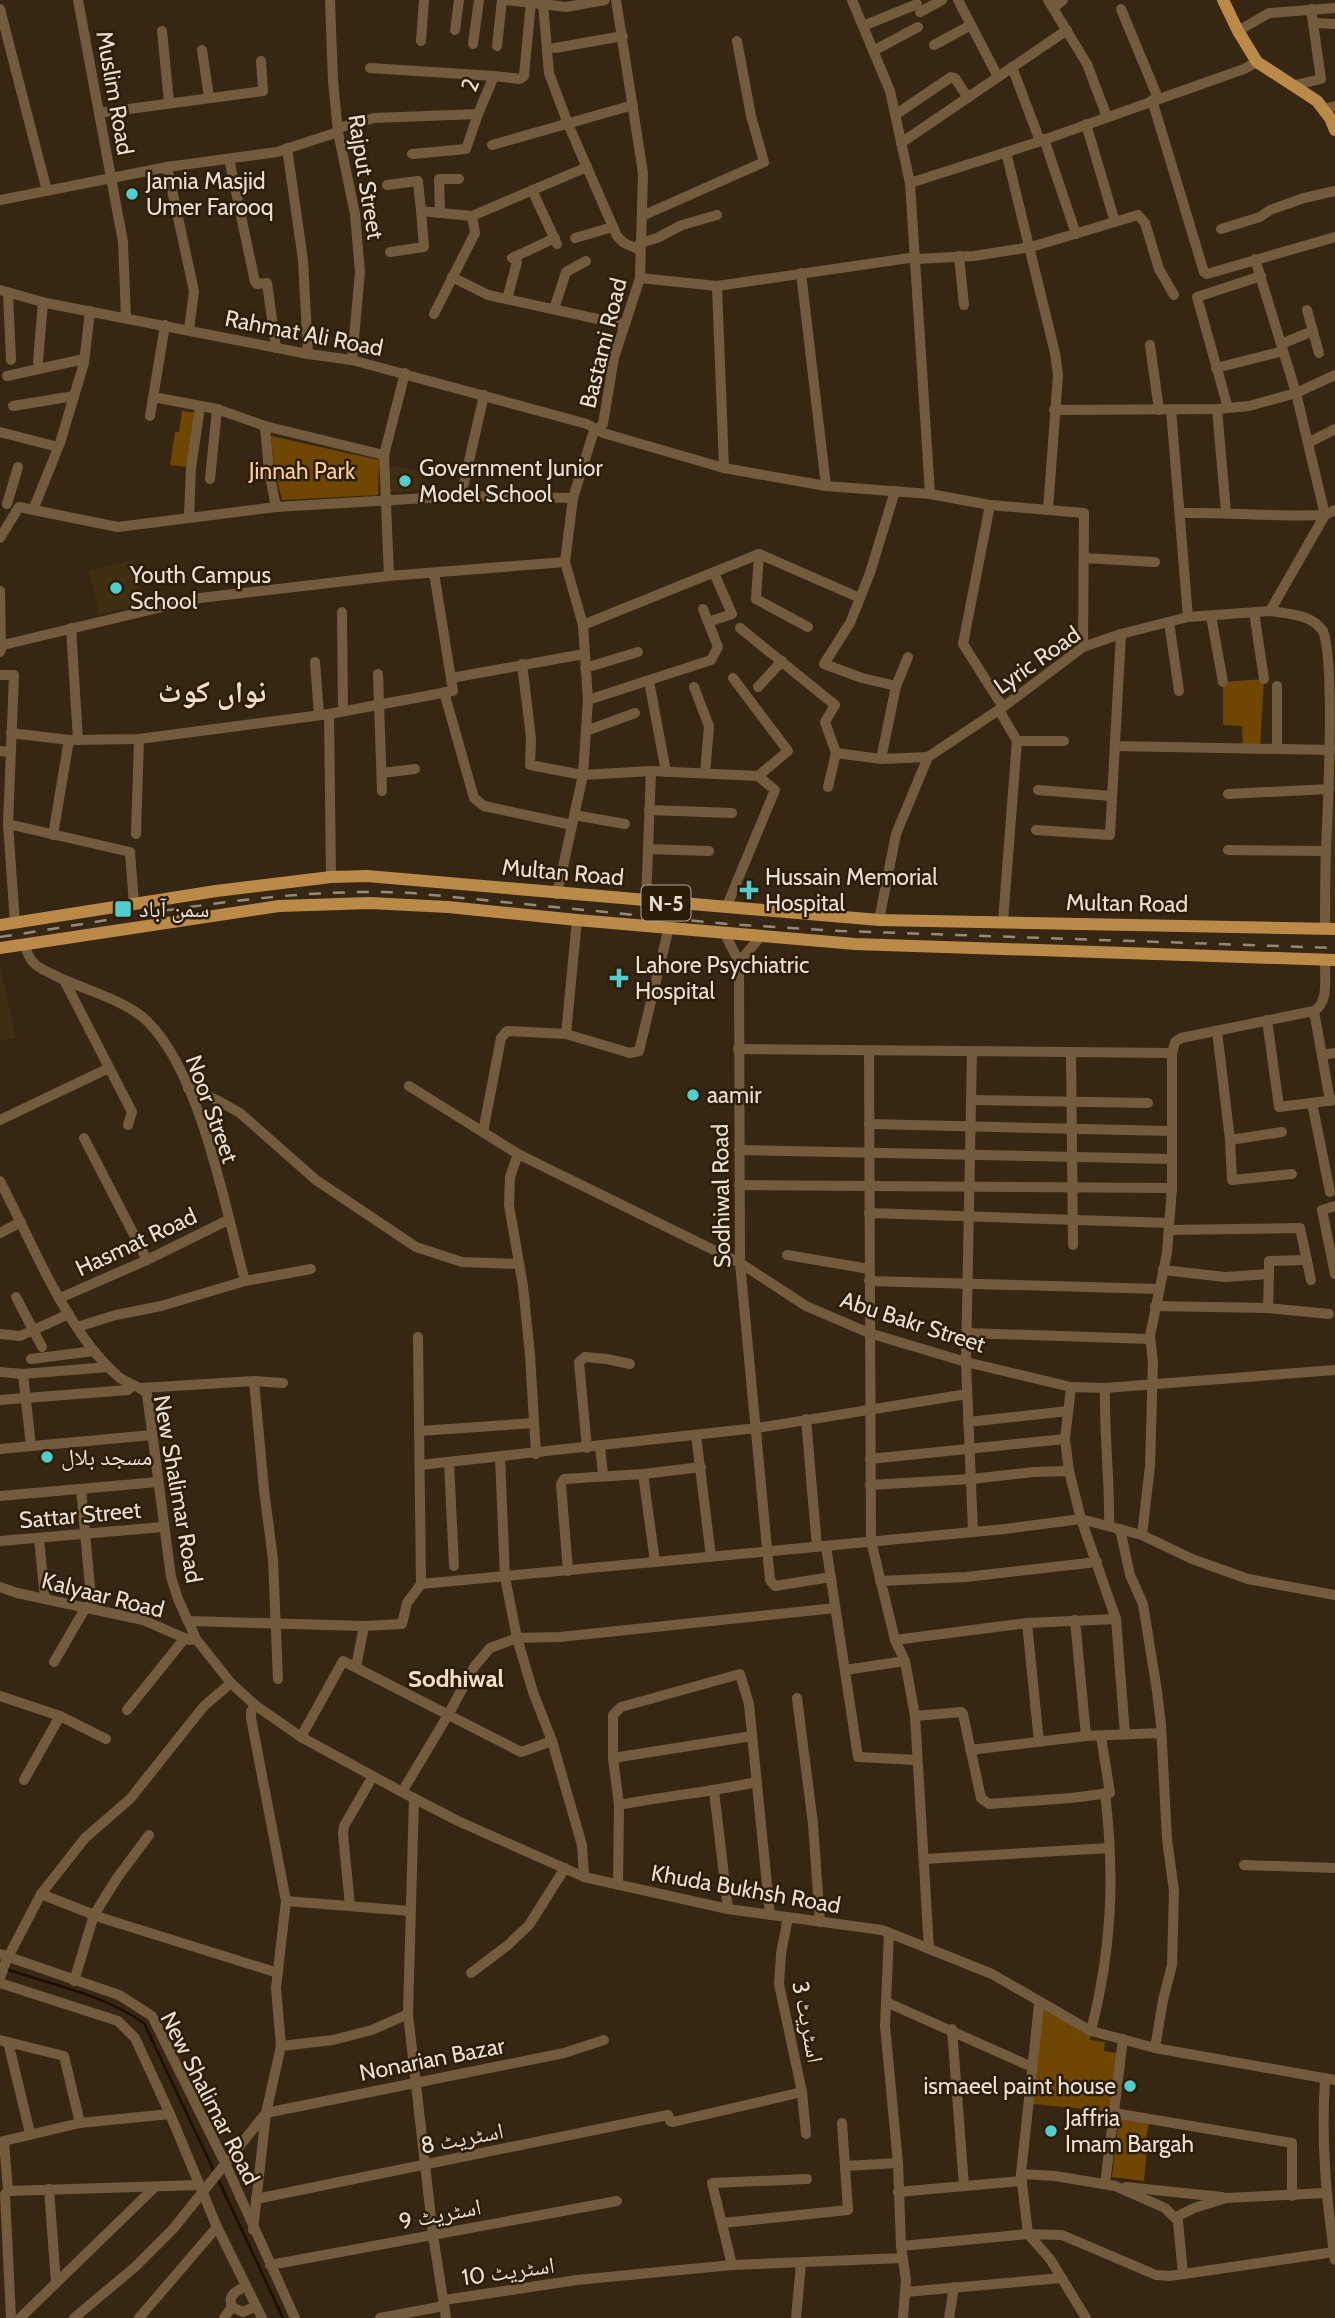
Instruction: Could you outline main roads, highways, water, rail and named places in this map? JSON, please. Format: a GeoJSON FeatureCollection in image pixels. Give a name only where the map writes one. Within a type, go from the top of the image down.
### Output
{"type":"FeatureCollection","features":[{"type":"Feature","properties":{"kind":"main road"},"geometry":{"type":"LineString","coordinates":[[1223,0],[1257,62],[1330,107],[1335,130]]}},
{"type":"Feature","properties":{"kind":"main road","name":"Multan Road"},"geometry":{"type":"LineString","coordinates":[[0,925],[216,891],[331,877],[367,876],[879,920],[1330,929]]}},
{"type":"Feature","properties":{"kind":"main road"},"geometry":{"type":"LineString","coordinates":[[448,906],[450,883]]}},
{"type":"Feature","properties":{"kind":"main road","name":"Multan Road"},"geometry":{"type":"LineString","coordinates":[[0,948],[279,906],[370,903],[448,906],[855,944],[1330,960]]}},
{"type":"Feature","properties":{"kind":"waterway"},"geometry":{"type":"LineString","coordinates":[[6,1969],[95,1998],[144,2023],[214,2171]]}},
{"type":"Feature","properties":{"kind":"waterway"},"geometry":{"type":"LineString","coordinates":[[217,2177],[283,2318]]}},
{"type":"Feature","properties":{"kind":"railway"},"geometry":{"type":"LineString","coordinates":[[0,937],[205,905],[309,894],[360,892],[412,893],[727,924],[841,931],[1335,948]]}},
{"type":"Feature","properties":{"kind":"place","name":"Jamia Masjid Umer Farooq"},"geometry":{"type":"Point","coordinates":[132,194]}},
{"type":"Feature","properties":{"kind":"place","name":"Government Junior Model School"},"geometry":{"type":"Point","coordinates":[405,481]}},
{"type":"Feature","properties":{"kind":"place","name":"Youth Campus School"},"geometry":{"type":"Point","coordinates":[116,588]}},
{"type":"Feature","properties":{"kind":"place","name":"Hussain Memorial Hospital"},"geometry":{"type":"Point","coordinates":[749,890]}},
{"type":"Feature","properties":{"kind":"place","name":"سمن آباد"},"geometry":{"type":"Point","coordinates":[123,909]}},
{"type":"Feature","properties":{"kind":"place","name":"Lahore Psychiatric Hospital"},"geometry":{"type":"Point","coordinates":[619,978]}},
{"type":"Feature","properties":{"kind":"place","name":"aamir"},"geometry":{"type":"Point","coordinates":[693,1095]}},
{"type":"Feature","properties":{"kind":"place","name":"مسجد بلال"},"geometry":{"type":"Point","coordinates":[47,1457]}},
{"type":"Feature","properties":{"kind":"place","name":"ismaeel paint house"},"geometry":{"type":"Point","coordinates":[1130,2086]}},
{"type":"Feature","properties":{"kind":"place","name":"Jaffria Imam Bargah"},"geometry":{"type":"Point","coordinates":[1051,2131]}},
{"type":"Feature","properties":{"kind":"district","name":"نواں کوٹ"},"geometry":{"type":"Point","coordinates":[212,691]}},
{"type":"Feature","properties":{"kind":"district","name":"Sodhiwal"},"geometry":{"type":"Point","coordinates":[456,1678]}},
{"type":"Feature","properties":{"kind":"park label","name":"Jinnah Park"},"geometry":{"type":"Point","coordinates":[302,471]}}]}
